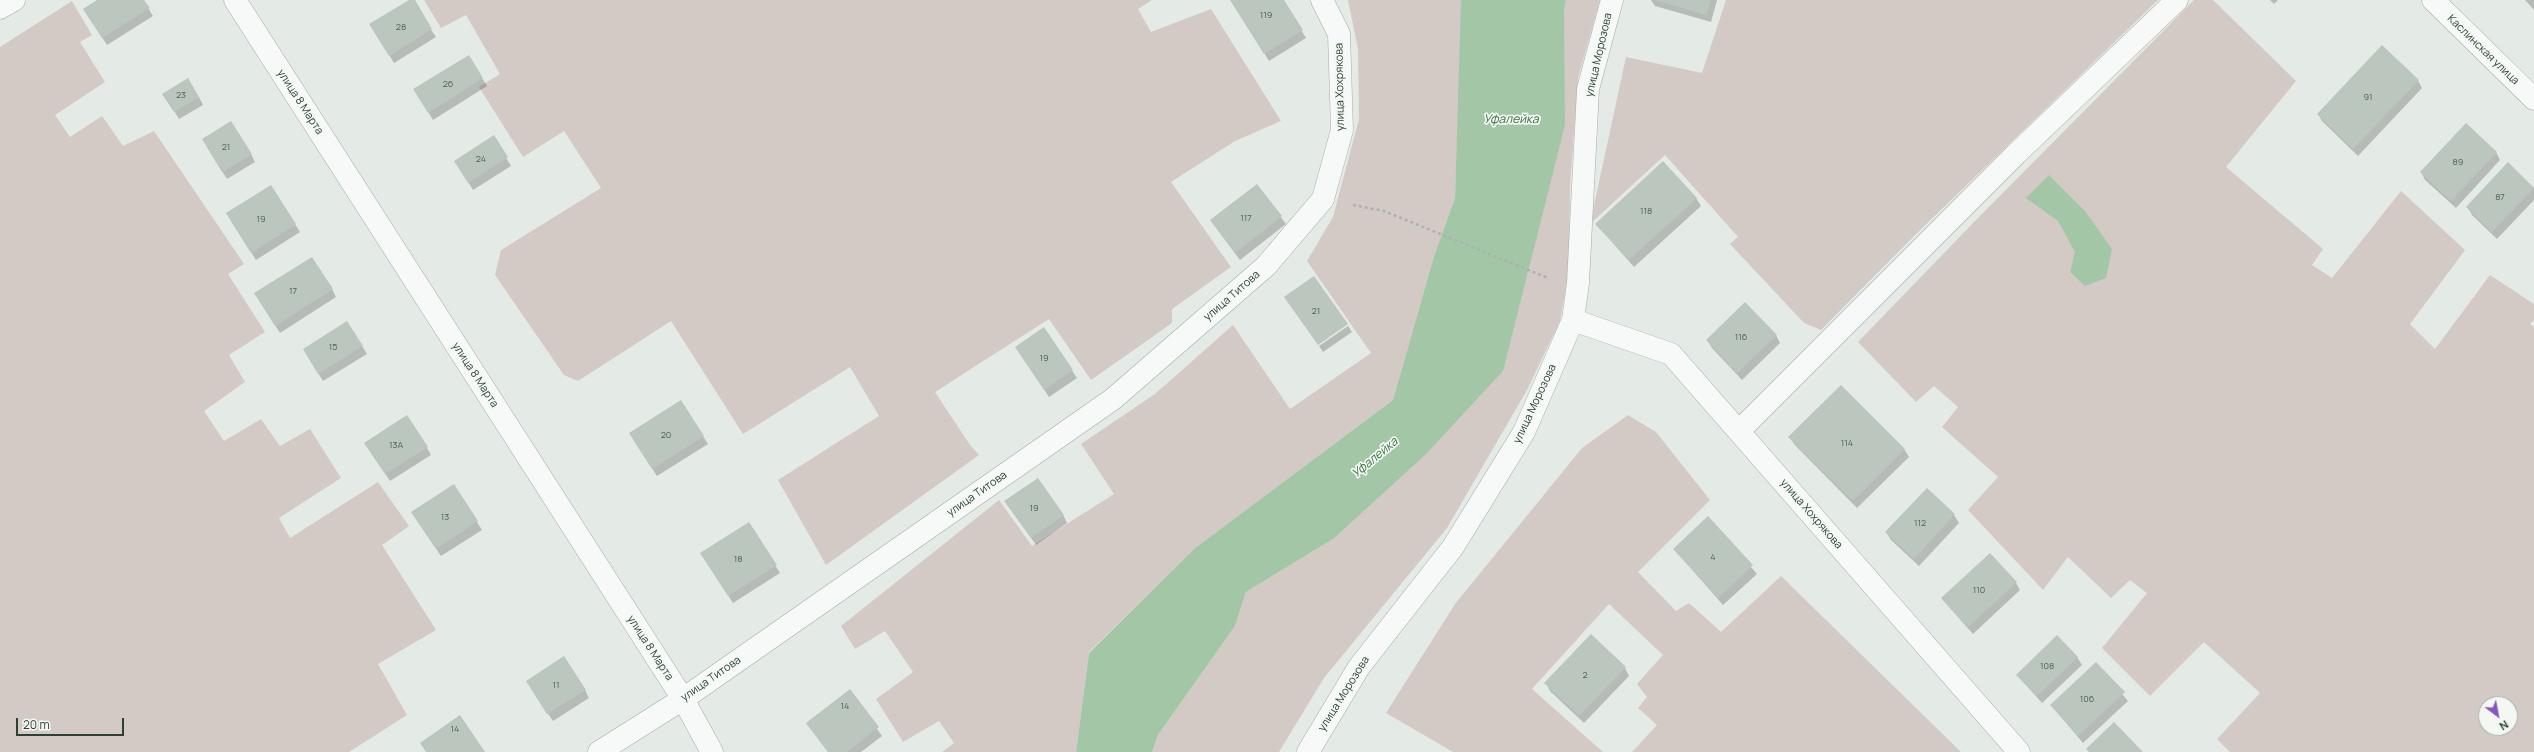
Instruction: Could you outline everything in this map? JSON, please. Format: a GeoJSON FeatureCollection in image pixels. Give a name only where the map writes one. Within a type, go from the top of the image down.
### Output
{"type":"FeatureCollection","features":[{"type":"Feature","properties":{"kind":"street"},"geometry":{"type":"LineString","coordinates":[[0,8],[14,0]]}},
{"type":"Feature","properties":{"kind":"street","name":"улица 8 Марта"},"geometry":{"type":"LineString","coordinates":[[235,0],[683,699],[712,752]]}},
{"type":"Feature","properties":{"kind":"street","name":"улица Хохрякова"},"geometry":{"type":"LineString","coordinates":[[1322,0],[1339,34],[1342,130],[1322,199]]}},
{"type":"Feature","properties":{"kind":"street","name":"улица Морозова"},"geometry":{"type":"LineString","coordinates":[[1308,752],[1359,667],[1453,547],[1524,432],[1573,320],[1578,283],[1588,88],[1612,0]]}},
{"type":"Feature","properties":{"kind":"street"},"geometry":{"type":"LineString","coordinates":[[1739,431],[2010,160],[2177,0]]}},
{"type":"Feature","properties":{"kind":"street","name":"Каслинская улица"},"geometry":{"type":"LineString","coordinates":[[2433,0],[2534,99]]}},
{"type":"Feature","properties":{"kind":"street","name":"улица Титова"},"geometry":{"type":"LineString","coordinates":[[599,752],[683,699],[1113,399],[1266,266],[1322,199]]}},
{"type":"Feature","properties":{"kind":"street","name":"улица Хохрякова"},"geometry":{"type":"LineString","coordinates":[[1573,320],[1671,354],[2019,752]]}},
{"type":"Feature","properties":{"kind":"path"},"geometry":{"type":"LineString","coordinates":[[1384,211],[1550,279]]}},
{"type":"Feature","properties":{"kind":"shaded area"},"geometry":{"type":"Polygon","coordinates":[[[424,0],[1152,0],[1138,9],[1151,32],[1211,9],[1281,121],[1235,141],[1171,182],[1231,267],[1172,309],[1172,323],[1091,380],[1049,319],[935,392],[970,445],[979,455],[826,565],[778,480],[879,416],[850,367],[743,434],[671,321],[578,381],[564,375],[495,275],[501,250],[601,188],[564,131],[523,157],[479,87],[500,74],[466,15],[441,28],[424,0]]]}},
{"type":"Feature","properties":{"kind":"shaded area"},"geometry":{"type":"Polygon","coordinates":[[[1348,0],[1461,0],[1462,8],[1455,198],[1434,256],[1393,400],[1195,548],[1089,652],[1076,752],[942,752],[954,743],[939,721],[903,742],[876,699],[913,672],[885,631],[855,649],[841,626],[999,500],[1032,546],[1114,494],[1081,444],[1155,394],[1233,325],[1290,409],[1371,353],[1307,261],[1333,217],[1359,119],[1358,49],[1348,0]]]}},
{"type":"Feature","properties":{"kind":"shaded area"},"geometry":{"type":"Polygon","coordinates":[[[1566,0],[1600,0],[1578,78],[1570,185],[1569,270],[1560,321],[1527,390],[1447,528],[1324,678],[1279,752],[1152,752],[1158,735],[1235,626],[1246,592],[1333,539],[1566,0]]]}},
{"type":"Feature","properties":{"kind":"shaded area"},"geometry":{"type":"Polygon","coordinates":[[[1726,0],[2158,0],[1914,236],[1821,330],[1804,323],[1730,244],[1738,237],[1665,155],[1590,224],[1626,57],[1702,73],[1726,0]]]}},
{"type":"Feature","properties":{"kind":"shaded area"},"geometry":{"type":"Polygon","coordinates":[[[2194,0],[2213,0],[2296,81],[2226,167],[2323,249],[2312,265],[2332,278],[2401,191],[2465,250],[2410,324],[2435,349],[2490,275],[2534,304],[2534,320],[2530,324],[2534,327],[2534,752],[2230,752],[2217,739],[2260,693],[2204,642],[2150,696],[2102,648],[2147,593],[2130,580],[2111,598],[2068,557],[2043,590],[1968,510],[1998,477],[1942,427],[1958,407],[1934,386],[1916,402],[1858,342],[1978,218],[2194,0]]]}},
{"type":"Feature","properties":{"kind":"shaded area"},"geometry":{"type":"Polygon","coordinates":[[[72,1],[92,35],[80,42],[105,82],[55,115],[70,137],[102,116],[123,146],[154,131],[244,264],[228,274],[265,332],[229,355],[245,382],[204,411],[224,441],[261,419],[280,446],[310,429],[341,478],[279,518],[290,538],[378,482],[409,526],[382,545],[436,630],[378,664],[407,715],[349,752],[0,752],[0,47],[72,1]]]}},
{"type":"Feature","properties":{"kind":"shaded area"},"geometry":{"type":"Polygon","coordinates":[[[1628,415],[1656,432],[1710,500],[1638,572],[1676,611],[1689,603],[1721,632],[1781,576],[1961,752],[1632,752],[1657,725],[1638,708],[1647,697],[1637,684],[1663,655],[1609,604],[1532,689],[1603,752],[1453,752],[1386,713],[1455,604],[1582,448],[1628,415]]]}},
{"type":"Feature","properties":{"kind":"water","name":"Уфалейка"},"geometry":{"type":"Polygon","coordinates":[[[1461,0],[1566,0],[1564,8],[1565,125],[1503,371],[1426,454],[1333,539],[1246,592],[1235,626],[1158,735],[1152,752],[1076,752],[1089,653],[1195,548],[1393,400],[1434,256],[1455,198],[1461,0]]]}},
{"type":"Feature","properties":{"kind":"water"},"geometry":{"type":"Polygon","coordinates":[[[2049,175],[2085,211],[2112,249],[2106,278],[2085,286],[2070,272],[2075,252],[2058,221],[2026,198],[2049,175]]]}},
{"type":"Feature","properties":{"kind":"building"},"geometry":{"type":"Polygon","coordinates":[[[97,0],[144,0],[150,8],[102,38],[83,9],[97,0]]]}},
{"type":"Feature","properties":{"kind":"building"},"geometry":{"type":"Polygon","coordinates":[[[409,0],[415,0],[432,29],[389,56],[369,24],[409,0]]]}},
{"type":"Feature","properties":{"kind":"building"},"geometry":{"type":"Polygon","coordinates":[[[1230,0],[1284,0],[1303,30],[1264,54],[1230,0]]]}},
{"type":"Feature","properties":{"kind":"building"},"geometry":{"type":"Polygon","coordinates":[[[1655,0],[1711,0],[1706,15],[1655,0]]]}},
{"type":"Feature","properties":{"kind":"building"},"geometry":{"type":"Polygon","coordinates":[[[2382,45],[2419,80],[2353,149],[2317,114],[2382,45]]]}},
{"type":"Feature","properties":{"kind":"building"},"geometry":{"type":"Polygon","coordinates":[[[469,55],[483,78],[428,113],[413,89],[469,55]]]}},
{"type":"Feature","properties":{"kind":"building"},"geometry":{"type":"Polygon","coordinates":[[[188,78],[199,97],[174,112],[162,94],[188,78]]]}},
{"type":"Feature","properties":{"kind":"building"},"geometry":{"type":"Polygon","coordinates":[[[231,121],[252,154],[222,172],[202,139],[231,121]]]}},
{"type":"Feature","properties":{"kind":"building"},"geometry":{"type":"Polygon","coordinates":[[[2466,123],[2497,152],[2451,201],[2420,172],[2466,123]]]}},
{"type":"Feature","properties":{"kind":"building"},"geometry":{"type":"Polygon","coordinates":[[[494,135],[508,157],[468,183],[454,161],[494,135]]]}},
{"type":"Feature","properties":{"kind":"building"},"geometry":{"type":"Polygon","coordinates":[[[1663,161],[1697,198],[1629,260],[1595,224],[1663,161]]]}},
{"type":"Feature","properties":{"kind":"building"},"geometry":{"type":"Polygon","coordinates":[[[2508,162],[2534,188],[2492,232],[2466,207],[2508,162]]]}},
{"type":"Feature","properties":{"kind":"building"},"geometry":{"type":"Polygon","coordinates":[[[1257,184],[1282,216],[1235,253],[1210,220],[1257,184]]]}},
{"type":"Feature","properties":{"kind":"building"},"geometry":{"type":"Polygon","coordinates":[[[271,185],[296,224],[251,253],[226,213],[271,185]]]}},
{"type":"Feature","properties":{"kind":"building"},"geometry":{"type":"Polygon","coordinates":[[[312,257],[333,289],[275,326],[254,293],[312,257]]]}},
{"type":"Feature","properties":{"kind":"building"},"geometry":{"type":"Polygon","coordinates":[[[1314,276],[1348,324],[1318,345],[1284,297],[1314,276]]]}},
{"type":"Feature","properties":{"kind":"building"},"geometry":{"type":"Polygon","coordinates":[[[1745,302],[1777,335],[1737,373],[1706,340],[1745,302]]]}},
{"type":"Feature","properties":{"kind":"building"},"geometry":{"type":"Polygon","coordinates":[[[347,321],[363,346],[318,374],[303,349],[347,321]]]}},
{"type":"Feature","properties":{"kind":"building"},"geometry":{"type":"Polygon","coordinates":[[[1044,327],[1073,370],[1044,390],[1015,347],[1044,327]]]}},
{"type":"Feature","properties":{"kind":"building"},"geometry":{"type":"Polygon","coordinates":[[[1841,385],[1905,449],[1853,501],[1788,437],[1841,385]]]}},
{"type":"Feature","properties":{"kind":"building"},"geometry":{"type":"Polygon","coordinates":[[[681,400],[704,436],[652,469],[629,433],[681,400]]]}},
{"type":"Feature","properties":{"kind":"building"},"geometry":{"type":"Polygon","coordinates":[[[407,415],[428,447],[385,474],[364,443],[407,415]]]}},
{"type":"Feature","properties":{"kind":"building"},"geometry":{"type":"Polygon","coordinates":[[[1038,478],[1064,515],[1031,538],[1004,501],[1038,478]]]}},
{"type":"Feature","properties":{"kind":"building"},"geometry":{"type":"Polygon","coordinates":[[[454,484],[478,521],[436,549],[411,512],[454,484]]]}},
{"type":"Feature","properties":{"kind":"building"},"geometry":{"type":"Polygon","coordinates":[[[1927,488],[1955,514],[1914,559],[1885,532],[1927,488]]]}},
{"type":"Feature","properties":{"kind":"building"},"geometry":{"type":"Polygon","coordinates":[[[1708,516],[1753,565],[1718,598],[1673,549],[1708,516]]]}},
{"type":"Feature","properties":{"kind":"building"},"geometry":{"type":"Polygon","coordinates":[[[749,522],[777,565],[728,596],[700,553],[749,522]]]}},
{"type":"Feature","properties":{"kind":"building"},"geometry":{"type":"Polygon","coordinates":[[[1990,553],[2017,582],[1968,627],[1941,598],[1990,553]]]}},
{"type":"Feature","properties":{"kind":"building"},"geometry":{"type":"Polygon","coordinates":[[[1591,634],[1626,667],[1579,716],[1544,683],[1591,634]]]}},
{"type":"Feature","properties":{"kind":"building"},"geometry":{"type":"Polygon","coordinates":[[[2057,635],[2078,657],[2037,696],[2016,675],[2057,635]]]}},
{"type":"Feature","properties":{"kind":"building"},"geometry":{"type":"Polygon","coordinates":[[[564,656],[586,690],[547,714],[526,681],[564,656]]]}},
{"type":"Feature","properties":{"kind":"building"},"geometry":{"type":"Polygon","coordinates":[[[2096,662],[2125,692],[2078,736],[2050,705],[2096,662]]]}},
{"type":"Feature","properties":{"kind":"building"},"geometry":{"type":"Polygon","coordinates":[[[850,689],[879,727],[847,752],[828,752],[806,723],[850,689]]]}},
{"type":"Feature","properties":{"kind":"building"},"geometry":{"type":"Polygon","coordinates":[[[460,715],[485,752],[426,752],[420,743],[460,715]]]}},
{"type":"Feature","properties":{"kind":"building"},"geometry":{"type":"Polygon","coordinates":[[[2114,722],[2143,752],[2089,752],[2086,749],[2114,722]]]}}]}
